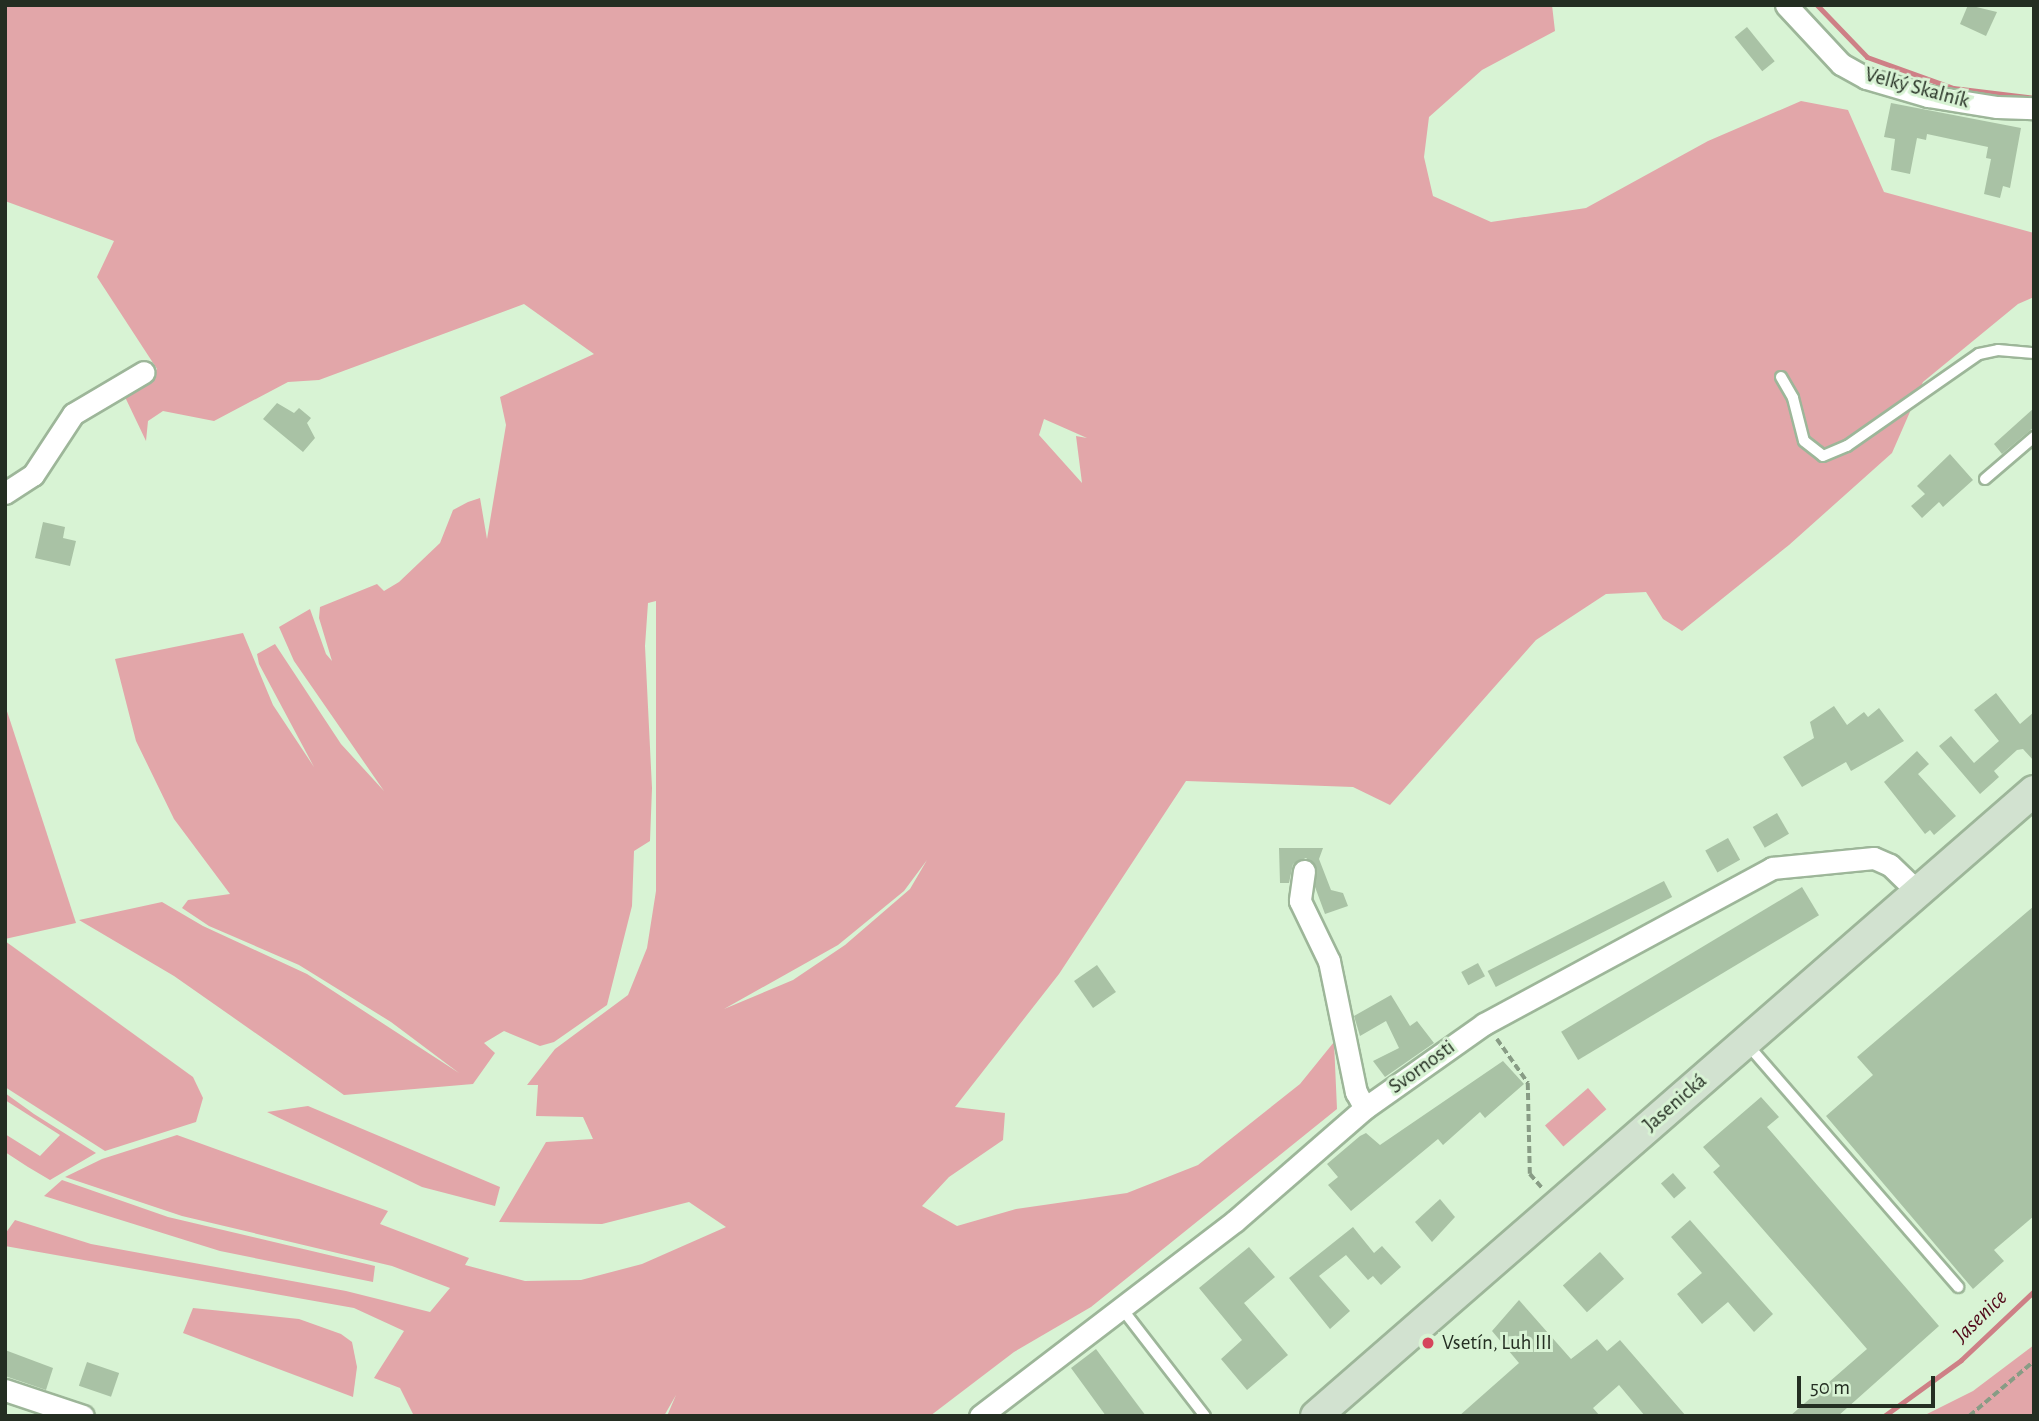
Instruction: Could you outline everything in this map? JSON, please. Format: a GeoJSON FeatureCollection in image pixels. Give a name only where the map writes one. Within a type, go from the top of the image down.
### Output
{"type":"FeatureCollection","features":[{"type":"Feature","properties":{"kind":"street","name":"Velký Skalník"},"geometry":{"type":"LineString","coordinates":[[1786,5],[1841,64],[1866,78],[1928,96],[1997,107],[2034,108]]}},
{"type":"Feature","properties":{"kind":"street"},"geometry":{"type":"LineString","coordinates":[[5,493],[33,475],[73,414],[144,372]]}},
{"type":"Feature","properties":{"kind":"street","name":"Jasenická"},"geometry":{"type":"LineString","coordinates":[[1316,1416],[2034,791]]}},
{"type":"Feature","properties":{"kind":"street","name":"Svornosti"},"geometry":{"type":"LineString","coordinates":[[980,1416],[1123,1311],[1235,1221],[1365,1108],[1488,1022],[1772,868],[1874,858],[1890,866],[1918,892]]}},
{"type":"Feature","properties":{"kind":"street"},"geometry":{"type":"LineString","coordinates":[[1304,871],[1300,901],[1329,961],[1356,1092],[1365,1108]]}},
{"type":"Feature","properties":{"kind":"street"},"geometry":{"type":"LineString","coordinates":[[5,1390],[83,1416]]}},
{"type":"Feature","properties":{"kind":"lane"},"geometry":{"type":"LineString","coordinates":[[1781,377],[1793,398],[1804,441],[1823,456],[1847,446],[1979,354],[1998,350],[2034,353]]}},
{"type":"Feature","properties":{"kind":"lane"},"geometry":{"type":"LineString","coordinates":[[1985,479],[2034,437]]}},
{"type":"Feature","properties":{"kind":"lane"},"geometry":{"type":"LineString","coordinates":[[1745,1042],[1958,1287]]}},
{"type":"Feature","properties":{"kind":"lane"},"geometry":{"type":"LineString","coordinates":[[1123,1311],[1205,1416]]}},
{"type":"Feature","properties":{"kind":"path"},"geometry":{"type":"LineString","coordinates":[[1488,1022],[1505,1055],[1528,1083],[1530,1174],[1545,1191]]}},
{"type":"Feature","properties":{"kind":"path"},"geometry":{"type":"LineString","coordinates":[[1969,1416],[2034,1361]]}},
{"type":"Feature","properties":{"kind":"shaded area"},"geometry":{"type":"Polygon","coordinates":[[[5,5],[1552,5],[1555,31],[1482,70],[1429,117],[1424,157],[1433,196],[1491,222],[1586,208],[1708,141],[1801,101],[1848,110],[1884,192],[2034,233],[2034,297],[2018,304],[1923,382],[1892,453],[1789,545],[1682,631],[1663,619],[1646,592],[1606,594],[1536,640],[1390,805],[1353,787],[1186,781],[1059,974],[955,1107],[1005,1113],[1003,1140],[949,1177],[922,1206],[957,1226],[1016,1209],[1127,1193],[1198,1165],[1300,1084],[1334,1042],[1337,1109],[1091,1307],[1014,1352],[930,1416],[667,1416],[676,1395],[664,1416],[414,1416],[400,1388],[374,1378],[404,1331],[354,1308],[5,1246],[5,1234],[15,1220],[91,1244],[346,1291],[430,1312],[450,1288],[392,1266],[182,1216],[65,1177],[102,1159],[177,1135],[388,1211],[380,1224],[469,1258],[465,1265],[525,1281],[581,1280],[642,1264],[726,1227],[689,1202],[602,1224],[499,1222],[546,1142],[593,1139],[583,1117],[536,1116],[538,1085],[527,1085],[555,1049],[628,995],[647,948],[656,891],[656,601],[648,603],[645,646],[652,788],[650,841],[634,851],[632,906],[607,1005],[554,1042],[540,1046],[504,1031],[484,1043],[495,1053],[473,1084],[344,1095],[174,976],[79,920],[162,902],[203,926],[307,974],[459,1073],[391,1022],[299,965],[209,926],[182,908],[188,900],[230,894],[174,819],[136,741],[115,659],[243,633],[273,705],[314,767],[259,664],[257,654],[275,644],[341,744],[384,791],[294,661],[279,627],[310,609],[326,654],[332,661],[319,618],[320,607],[377,584],[384,591],[399,582],[440,543],[453,510],[480,498],[487,539],[506,425],[500,397],[594,354],[524,304],[319,380],[288,382],[214,421],[163,411],[148,421],[146,441],[125,397],[157,369],[97,277],[114,241],[5,201],[5,5]],[[1044,419],[1039,435],[1082,483],[1076,436],[1087,438],[1044,419]],[[927,860],[904,891],[838,945],[724,1009],[793,980],[845,945],[910,889],[927,860]]]}},
{"type":"Feature","properties":{"kind":"shaded area"},"geometry":{"type":"Polygon","coordinates":[[[5,705],[76,923],[5,939],[5,705]]]}},
{"type":"Feature","properties":{"kind":"shaded area"},"geometry":{"type":"Polygon","coordinates":[[[5,941],[193,1077],[203,1098],[196,1122],[105,1151],[5,1087],[5,941]]]}},
{"type":"Feature","properties":{"kind":"shaded area"},"geometry":{"type":"Polygon","coordinates":[[[1588,1088],[1606,1109],[1563,1147],[1545,1125],[1588,1088]]]}},
{"type":"Feature","properties":{"kind":"shaded area"},"geometry":{"type":"Polygon","coordinates":[[[5,1093],[96,1153],[50,1180],[5,1152],[5,1134],[40,1156],[60,1135],[5,1100],[5,1093]]]}},
{"type":"Feature","properties":{"kind":"shaded area"},"geometry":{"type":"Polygon","coordinates":[[[308,1106],[500,1187],[495,1206],[422,1187],[267,1112],[308,1106]]]}},
{"type":"Feature","properties":{"kind":"shaded area"},"geometry":{"type":"Polygon","coordinates":[[[62,1180],[168,1217],[375,1266],[373,1282],[220,1251],[44,1196],[62,1180]]]}},
{"type":"Feature","properties":{"kind":"shaded area"},"geometry":{"type":"Polygon","coordinates":[[[193,1308],[299,1319],[341,1334],[352,1342],[357,1367],[353,1397],[183,1333],[193,1308]]]}},
{"type":"Feature","properties":{"kind":"shaded area"},"geometry":{"type":"Polygon","coordinates":[[[2034,1345],[2034,1416],[1923,1416],[1973,1391],[2034,1345]]]}},
{"type":"Feature","properties":{"kind":"building"},"geometry":{"type":"Polygon","coordinates":[[[1968,5],[1997,12],[1986,36],[1960,24],[1968,5]]]}},
{"type":"Feature","properties":{"kind":"building"},"geometry":{"type":"Polygon","coordinates":[[[1747,27],[1775,61],[1762,71],[1735,37],[1747,27]]]}},
{"type":"Feature","properties":{"kind":"building"},"geometry":{"type":"Polygon","coordinates":[[[1891,103],[2021,128],[2010,188],[2003,186],[2000,198],[1984,194],[1991,159],[1986,158],[1988,147],[1927,134],[1926,140],[1917,138],[1910,174],[1891,170],[1895,139],[1884,137],[1891,103]]]}},
{"type":"Feature","properties":{"kind":"building"},"geometry":{"type":"Polygon","coordinates":[[[277,403],[294,413],[299,408],[311,418],[307,423],[315,438],[303,452],[263,419],[277,403]]]}},
{"type":"Feature","properties":{"kind":"building"},"geometry":{"type":"Polygon","coordinates":[[[2034,408],[2034,427],[2002,454],[1994,444],[2034,408]]]}},
{"type":"Feature","properties":{"kind":"building"},"geometry":{"type":"Polygon","coordinates":[[[1950,454],[1973,480],[1943,507],[1939,502],[1922,518],[1911,506],[1925,494],[1917,486],[1950,454]]]}},
{"type":"Feature","properties":{"kind":"building"},"geometry":{"type":"Polygon","coordinates":[[[43,522],[65,527],[63,538],[76,541],[70,566],[35,558],[43,522]]]}},
{"type":"Feature","properties":{"kind":"building"},"geometry":{"type":"Polygon","coordinates":[[[1996,693],[2020,724],[2034,712],[2034,761],[2023,749],[2017,750],[1994,771],[1999,777],[1980,794],[1939,746],[1951,736],[1974,763],[1999,741],[1974,710],[1996,693]]]}},
{"type":"Feature","properties":{"kind":"building"},"geometry":{"type":"Polygon","coordinates":[[[1834,706],[1847,725],[1864,712],[1868,717],[1879,708],[1904,741],[1851,771],[1846,762],[1802,787],[1783,757],[1814,738],[1810,722],[1834,706]]]}},
{"type":"Feature","properties":{"kind":"building"},"geometry":{"type":"Polygon","coordinates":[[[1917,751],[1929,764],[1918,774],[1956,816],[1934,835],[1930,830],[1925,834],[1884,782],[1917,751]]]}},
{"type":"Feature","properties":{"kind":"building"},"geometry":{"type":"Polygon","coordinates":[[[1777,813],[1789,834],[1765,848],[1753,827],[1777,813]]]}},
{"type":"Feature","properties":{"kind":"building"},"geometry":{"type":"Polygon","coordinates":[[[1728,838],[1740,860],[1717,872],[1705,851],[1728,838]]]}},
{"type":"Feature","properties":{"kind":"building"},"geometry":{"type":"Polygon","coordinates":[[[1279,848],[1323,848],[1319,859],[1331,890],[1343,893],[1348,906],[1325,914],[1315,887],[1316,867],[1306,858],[1293,864],[1289,883],[1280,883],[1279,848]]]}},
{"type":"Feature","properties":{"kind":"building"},"geometry":{"type":"Polygon","coordinates":[[[1664,881],[1672,897],[1496,987],[1488,971],[1664,881]]]}},
{"type":"Feature","properties":{"kind":"building"},"geometry":{"type":"Polygon","coordinates":[[[1802,887],[1819,915],[1578,1060],[1561,1032],[1802,887]]]}},
{"type":"Feature","properties":{"kind":"building"},"geometry":{"type":"Polygon","coordinates":[[[2034,906],[2034,1216],[1994,1250],[2004,1261],[1973,1289],[1826,1116],[1873,1075],[1857,1057],[2034,906]]]}},
{"type":"Feature","properties":{"kind":"building"},"geometry":{"type":"Polygon","coordinates":[[[1478,963],[1485,976],[1468,985],[1461,972],[1478,963]]]}},
{"type":"Feature","properties":{"kind":"building"},"geometry":{"type":"Polygon","coordinates":[[[1097,965],[1116,992],[1093,1008],[1074,981],[1097,965]]]}},
{"type":"Feature","properties":{"kind":"building"},"geometry":{"type":"Polygon","coordinates":[[[1391,995],[1410,1026],[1417,1021],[1434,1043],[1385,1077],[1373,1061],[1399,1048],[1386,1021],[1360,1036],[1354,1016],[1391,995]]]}},
{"type":"Feature","properties":{"kind":"building"},"geometry":{"type":"Polygon","coordinates":[[[1503,1061],[1524,1084],[1485,1118],[1480,1112],[1443,1145],[1438,1139],[1351,1211],[1328,1185],[1338,1177],[1327,1164],[1360,1136],[1366,1133],[1380,1145],[1503,1061]]]}},
{"type":"Feature","properties":{"kind":"building"},"geometry":{"type":"Polygon","coordinates":[[[1761,1097],[1779,1117],[1767,1127],[1939,1326],[1838,1416],[1790,1416],[1867,1349],[1713,1172],[1720,1166],[1703,1147],[1761,1097]]]}},
{"type":"Feature","properties":{"kind":"building"},"geometry":{"type":"Polygon","coordinates":[[[1673,1173],[1686,1188],[1674,1199],[1661,1183],[1673,1173]]]}},
{"type":"Feature","properties":{"kind":"building"},"geometry":{"type":"Polygon","coordinates":[[[1440,1199],[1455,1217],[1432,1242],[1415,1222],[1440,1199]]]}},
{"type":"Feature","properties":{"kind":"building"},"geometry":{"type":"Polygon","coordinates":[[[1690,1220],[1773,1314],[1754,1332],[1728,1302],[1702,1324],[1677,1294],[1702,1273],[1671,1237],[1690,1220]]]}},
{"type":"Feature","properties":{"kind":"building"},"geometry":{"type":"Polygon","coordinates":[[[1353,1227],[1374,1253],[1382,1246],[1401,1267],[1381,1285],[1373,1276],[1368,1280],[1346,1255],[1319,1276],[1350,1311],[1330,1329],[1289,1278],[1353,1227]]]}},
{"type":"Feature","properties":{"kind":"building"},"geometry":{"type":"Polygon","coordinates":[[[1249,1247],[1275,1277],[1244,1303],[1288,1355],[1247,1390],[1221,1359],[1242,1340],[1199,1288],[1249,1247]]]}},
{"type":"Feature","properties":{"kind":"building"},"geometry":{"type":"Polygon","coordinates":[[[1600,1252],[1624,1279],[1587,1312],[1563,1285],[1600,1252]]]}},
{"type":"Feature","properties":{"kind":"building"},"geometry":{"type":"Polygon","coordinates":[[[1519,1300],[1571,1359],[1597,1339],[1607,1351],[1620,1340],[1686,1416],[1645,1416],[1619,1385],[1593,1408],[1600,1416],[1459,1416],[1519,1363],[1492,1331],[1519,1300]]]}},
{"type":"Feature","properties":{"kind":"building"},"geometry":{"type":"Polygon","coordinates":[[[1096,1349],[1146,1416],[1106,1416],[1071,1368],[1096,1349]]]}},
{"type":"Feature","properties":{"kind":"building"},"geometry":{"type":"Polygon","coordinates":[[[5,1350],[53,1368],[46,1390],[5,1376],[5,1350]]]}},
{"type":"Feature","properties":{"kind":"building"},"geometry":{"type":"Polygon","coordinates":[[[87,1362],[119,1373],[111,1397],[79,1386],[87,1362]]]}},
{"type":"Feature","properties":{"kind":"waterway","name":"Velký Skalník"},"geometry":{"type":"LineString","coordinates":[[1817,5],[1867,57],[1953,88],[2034,98]]}},
{"type":"Feature","properties":{"kind":"waterway","name":"Jasenice"},"geometry":{"type":"LineString","coordinates":[[1884,1416],[1961,1360],[2034,1291]]}},
{"type":"Feature","properties":{"kind":"place","name":"Vsetín, Luh III"},"geometry":{"type":"Point","coordinates":[1428,1343]}}]}
